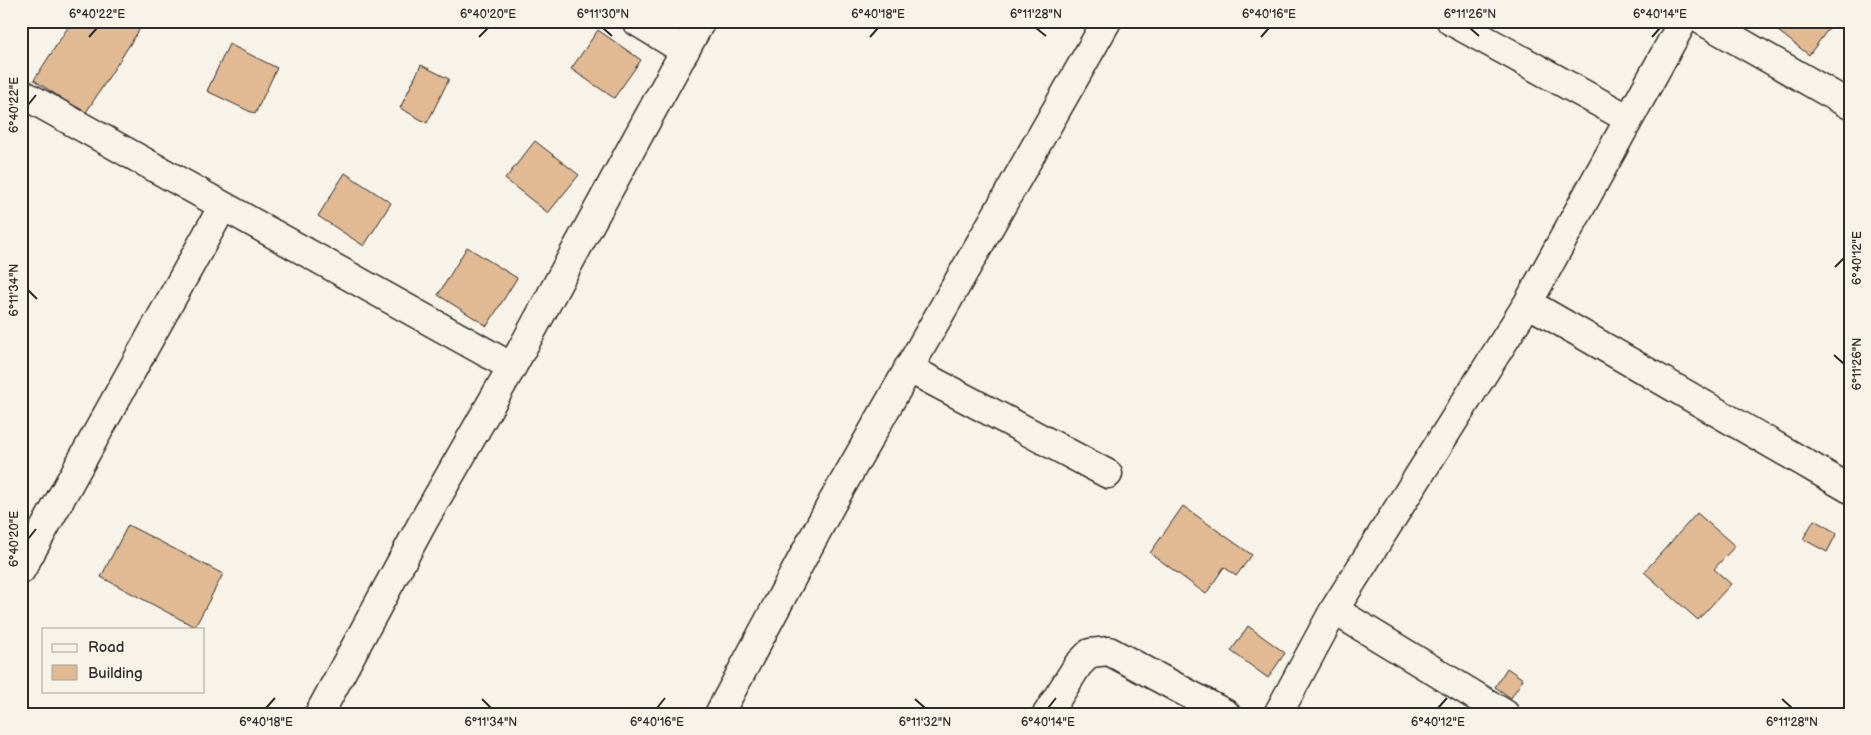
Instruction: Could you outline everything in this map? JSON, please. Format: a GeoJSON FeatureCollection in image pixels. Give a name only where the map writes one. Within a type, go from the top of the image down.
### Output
{"type":"FeatureCollection","features":[{"type":"Feature","properties":{"kind":"street"},"geometry":{"type":"LineString","coordinates":[[636,21],[685,51]]}},
{"type":"Feature","properties":{"kind":"street"},"geometry":{"type":"LineString","coordinates":[[319,714],[423,522],[512,367],[702,21]]}},
{"type":"Feature","properties":{"kind":"street"},"geometry":{"type":"LineString","coordinates":[[719,714],[832,503],[1107,21]]}},
{"type":"Feature","properties":{"kind":"street"},"geometry":{"type":"LineString","coordinates":[[1451,21],[1629,120]]}},
{"type":"Feature","properties":{"kind":"street"},"geometry":{"type":"LineString","coordinates":[[1278,714],[1334,610],[1528,303],[1683,21]]}},
{"type":"Feature","properties":{"kind":"street"},"geometry":{"type":"LineString","coordinates":[[1703,21],[1850,105]]}},
{"type":"Feature","properties":{"kind":"street"},"geometry":{"type":"LineString","coordinates":[[21,93],[512,367]]}},
{"type":"Feature","properties":{"kind":"street"},"geometry":{"type":"LineString","coordinates":[[21,570],[223,206]]}},
{"type":"Feature","properties":{"kind":"street"},"geometry":{"type":"LineString","coordinates":[[1528,303],[1850,489]]}},
{"type":"Feature","properties":{"kind":"street"},"geometry":{"type":"LineString","coordinates":[[908,368],[1108,474]]}},
{"type":"Feature","properties":{"kind":"street"},"geometry":{"type":"LineString","coordinates":[[1334,610],[1505,714]]}},
{"type":"Feature","properties":{"kind":"street"},"geometry":{"type":"LineString","coordinates":[[1047,714],[1078,664],[1090,653],[1109,651],[1226,714]]}},
{"type":"Feature","properties":{"kind":"building"},"geometry":{"type":"Polygon","coordinates":[[[72,21],[145,21],[85,114],[34,80],[72,21]]]}},
{"type":"Feature","properties":{"kind":"building"},"geometry":{"type":"Polygon","coordinates":[[[1765,21],[1820,21],[1829,28],[1809,55],[1765,21]]]}},
{"type":"Feature","properties":{"kind":"building"},"geometry":{"type":"Polygon","coordinates":[[[598,30],[641,60],[614,98],[571,69],[598,30]]]}},
{"type":"Feature","properties":{"kind":"building"},"geometry":{"type":"Polygon","coordinates":[[[229,44],[277,68],[255,114],[207,91],[229,44]]]}},
{"type":"Feature","properties":{"kind":"building"},"geometry":{"type":"Polygon","coordinates":[[[421,65],[449,79],[427,123],[400,108],[421,65]]]}},
{"type":"Feature","properties":{"kind":"building"},"geometry":{"type":"Polygon","coordinates":[[[535,141],[579,175],[548,213],[505,179],[535,141]]]}},
{"type":"Feature","properties":{"kind":"building"},"geometry":{"type":"Polygon","coordinates":[[[345,173],[391,203],[364,246],[318,216],[345,173]]]}},
{"type":"Feature","properties":{"kind":"building"},"geometry":{"type":"Polygon","coordinates":[[[467,247],[517,278],[487,326],[438,295],[467,247]]]}},
{"type":"Feature","properties":{"kind":"building"},"geometry":{"type":"Polygon","coordinates":[[[1183,506],[1252,555],[1236,576],[1224,567],[1206,594],[1150,553],[1183,506]]]}},
{"type":"Feature","properties":{"kind":"building"},"geometry":{"type":"Polygon","coordinates":[[[1697,513],[1735,546],[1714,569],[1731,584],[1698,620],[1644,572],[1697,513]]]}},
{"type":"Feature","properties":{"kind":"building"},"geometry":{"type":"Polygon","coordinates":[[[1814,520],[1837,533],[1827,552],[1803,539],[1814,520]]]}},
{"type":"Feature","properties":{"kind":"building"},"geometry":{"type":"Polygon","coordinates":[[[128,525],[223,574],[195,627],[101,577],[128,525]]]}},
{"type":"Feature","properties":{"kind":"building"},"geometry":{"type":"Polygon","coordinates":[[[1248,626],[1285,653],[1268,678],[1231,651],[1248,626]]]}},
{"type":"Feature","properties":{"kind":"building"},"geometry":{"type":"Polygon","coordinates":[[[1507,668],[1523,679],[1511,698],[1495,687],[1507,668]]]}}]}
